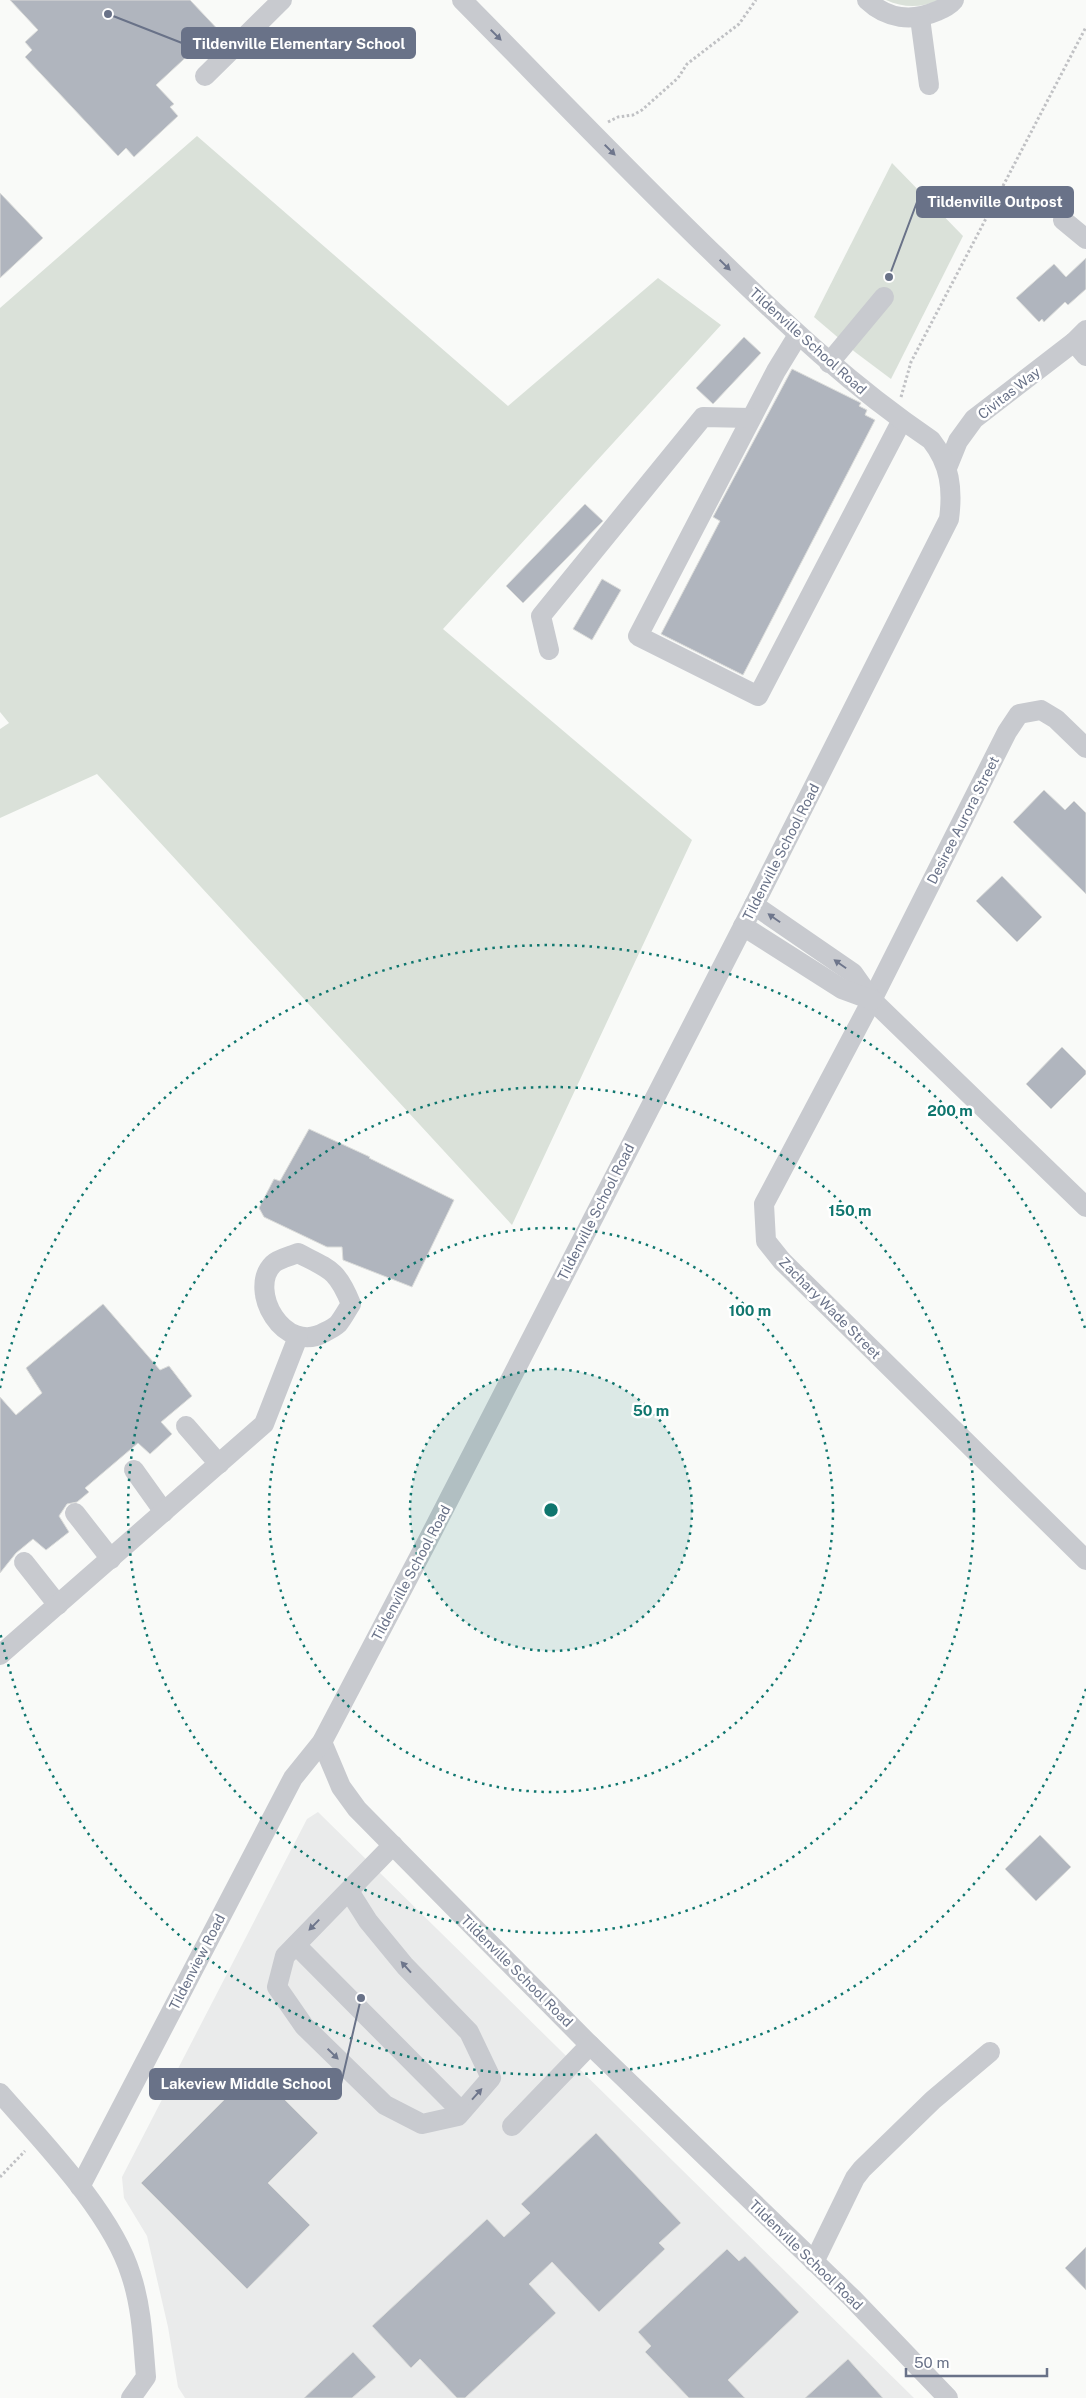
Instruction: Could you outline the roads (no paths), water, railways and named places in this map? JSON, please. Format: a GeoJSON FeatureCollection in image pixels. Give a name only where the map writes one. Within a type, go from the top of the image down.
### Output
{"type":"FeatureCollection","features":[{"type":"Feature","properties":{"kind":"street"},"geometry":{"type":"LineString","coordinates":[[205,76],[282,0]]}},
{"type":"Feature","properties":{"kind":"street","name":"Tildenville School Road"},"geometry":{"type":"LineString","coordinates":[[462,0],[688,229],[796,333],[828,363],[901,412],[930,440],[940,451],[948,468],[952,496],[949,519],[744,926],[322,1742],[341,1787],[357,1809],[590,2045],[814,2262],[948,2398]]}},
{"type":"Feature","properties":{"kind":"street"},"geometry":{"type":"LineString","coordinates":[[867,0],[892,15],[904,18],[920,18],[950,5],[954,0]]}},
{"type":"Feature","properties":{"kind":"street"},"geometry":{"type":"LineString","coordinates":[[920,18],[929,85]]}},
{"type":"Feature","properties":{"kind":"street"},"geometry":{"type":"LineString","coordinates":[[1063,220],[1086,239]]}},
{"type":"Feature","properties":{"kind":"street"},"geometry":{"type":"LineString","coordinates":[[828,363],[884,297]]}},
{"type":"Feature","properties":{"kind":"street"},"geometry":{"type":"LineString","coordinates":[[796,333],[638,636],[758,696],[901,412]]}},
{"type":"Feature","properties":{"kind":"street","name":"Civitas Way"},"geometry":{"type":"LineString","coordinates":[[948,468],[958,442],[974,418],[1082,343]]}},
{"type":"Feature","properties":{"kind":"street"},"geometry":{"type":"LineString","coordinates":[[549,650],[541,616],[702,417],[751,418]]}},
{"type":"Feature","properties":{"kind":"street","name":"Desiree Aurora Street"},"geometry":{"type":"LineString","coordinates":[[872,1000],[1007,732],[1019,714],[1041,710],[1056,719],[1086,748]]}},
{"type":"Feature","properties":{"kind":"street"},"geometry":{"type":"LineString","coordinates":[[754,905],[853,973],[872,1000],[1086,1207]]}},
{"type":"Feature","properties":{"kind":"street"},"geometry":{"type":"LineString","coordinates":[[744,926],[842,989],[872,1000]]}},
{"type":"Feature","properties":{"kind":"street","name":"Zachary Wade Street"},"geometry":{"type":"LineString","coordinates":[[872,1000],[764,1204],[766,1241],[782,1262],[1086,1560]]}},
{"type":"Feature","properties":{"kind":"street"},"geometry":{"type":"LineString","coordinates":[[298,1253],[333,1271],[343,1284],[351,1304],[337,1325],[317,1337],[298,1338],[278,1324],[266,1301],[265,1280],[273,1264],[298,1253]]}},
{"type":"Feature","properties":{"kind":"street"},"geometry":{"type":"LineString","coordinates":[[1,1651],[58,1605],[264,1424],[298,1338]]}},
{"type":"Feature","properties":{"kind":"street"},"geometry":{"type":"LineString","coordinates":[[186,1426],[219,1464]]}},
{"type":"Feature","properties":{"kind":"street"},"geometry":{"type":"LineString","coordinates":[[134,1470],[164,1512]]}},
{"type":"Feature","properties":{"kind":"street"},"geometry":{"type":"LineString","coordinates":[[75,1513],[111,1558]]}},
{"type":"Feature","properties":{"kind":"street"},"geometry":{"type":"LineString","coordinates":[[24,1562],[58,1605]]}},
{"type":"Feature","properties":{"kind":"street","name":"Tildenview Road"},"geometry":{"type":"LineString","coordinates":[[80,2187],[293,1778],[322,1742]]}},
{"type":"Feature","properties":{"kind":"street"},"geometry":{"type":"LineString","coordinates":[[349,1891],[368,1922],[469,2032],[491,2078],[458,2116],[422,2124],[385,2105],[304,2026],[277,1987],[285,1956],[393,1845]]}},
{"type":"Feature","properties":{"kind":"street"},"geometry":{"type":"LineString","coordinates":[[296,1945],[462,2111]]}},
{"type":"Feature","properties":{"kind":"street"},"geometry":{"type":"LineString","coordinates":[[512,2126],[590,2045]]}},
{"type":"Feature","properties":{"kind":"street"},"geometry":{"type":"LineString","coordinates":[[814,2262],[855,2178],[862,2169],[933,2100],[990,2052]]}},
{"type":"Feature","properties":{"kind":"street"},"geometry":{"type":"LineString","coordinates":[[0,2093],[80,2187],[116,2240],[131,2273],[138,2301],[146,2377],[131,2398]]}},
{"type":"Feature","properties":{"kind":"place","name":"Tildenville Elementary School"},"geometry":{"type":"Point","coordinates":[108,14]}},
{"type":"Feature","properties":{"kind":"place","name":"Tildenville Outpost"},"geometry":{"type":"Point","coordinates":[889,277]}},
{"type":"Feature","properties":{"kind":"place","name":"Lakeview Middle School"},"geometry":{"type":"Point","coordinates":[361,1998]}}]}
